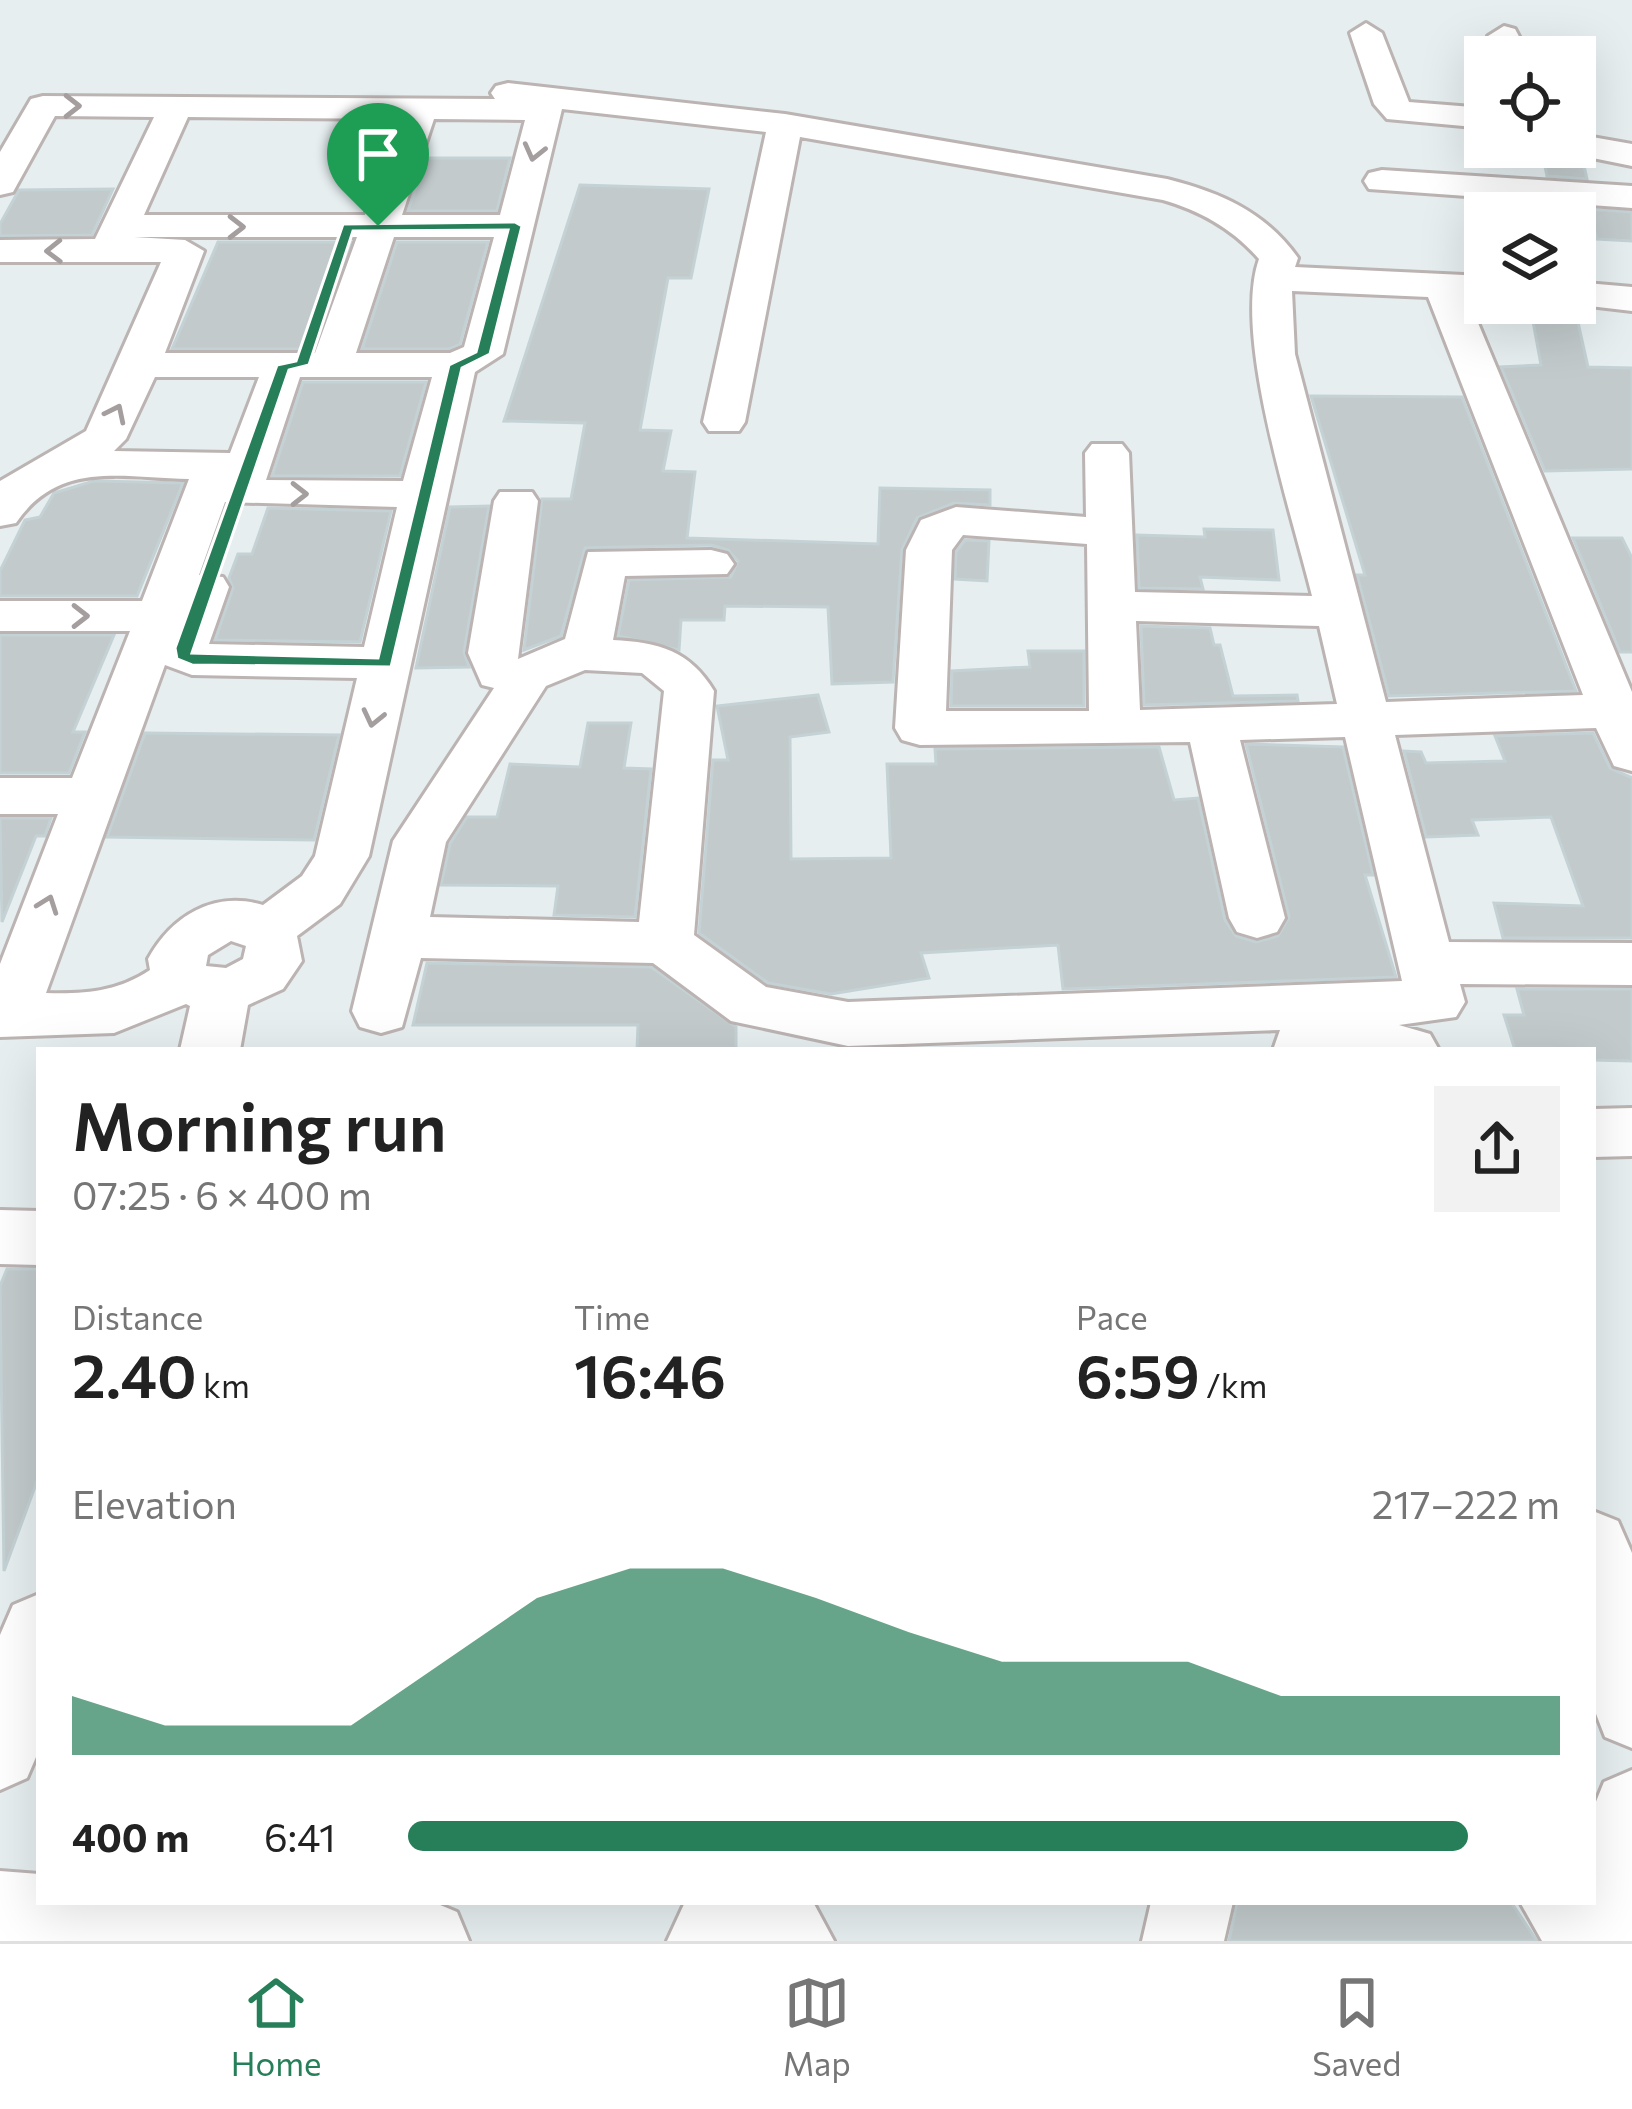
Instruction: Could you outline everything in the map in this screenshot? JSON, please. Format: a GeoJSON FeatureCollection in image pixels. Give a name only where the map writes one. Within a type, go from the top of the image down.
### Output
{"type":"FeatureCollection","features":[{"type":"Feature","properties":{"kind":"street"},"geometry":{"type":"LineString","coordinates":[[1366,33],[1391,104],[1400,112],[1464,117]]}},
{"type":"Feature","properties":{"kind":"street"},"geometry":{"type":"LineString","coordinates":[[172,94],[336,108],[521,94],[785,124],[1195,197],[1255,227],[1279,258],[1273,278],[1276,354],[1436,1002],[851,1037],[751,1006],[665,943],[397,937]]}},
{"type":"Feature","properties":{"kind":"street"},"geometry":{"type":"LineString","coordinates":[[120,224],[172,94]]}},
{"type":"Feature","properties":{"kind":"street"},"geometry":{"type":"LineString","coordinates":[[0,184],[43,106],[172,94],[415,99],[545,110],[483,354],[456,365],[140,364]]}},
{"type":"Feature","properties":{"kind":"street"},"geometry":{"type":"LineString","coordinates":[[201,985],[108,1013],[64,1020],[4,1015],[160,616],[235,474],[305,365],[372,217],[415,99]]}},
{"type":"Feature","properties":{"kind":"street"},"geometry":{"type":"LineString","coordinates":[[724,422],[785,124]]}},
{"type":"Feature","properties":{"kind":"street"},"geometry":{"type":"LineString","coordinates":[[1596,149],[1632,155]]}},
{"type":"Feature","properties":{"kind":"street"},"geometry":{"type":"LineString","coordinates":[[1382,181],[1632,197]]}},
{"type":"Feature","properties":{"kind":"street"},"geometry":{"type":"LineString","coordinates":[[120,224],[372,217]]}},
{"type":"Feature","properties":{"kind":"street"},"geometry":{"type":"LineString","coordinates":[[0,251],[120,224],[372,217],[515,226]]}},
{"type":"Feature","properties":{"kind":"street"},"geometry":{"type":"LineString","coordinates":[[0,512],[9,494],[104,439],[140,364],[185,251],[120,224]]}},
{"type":"Feature","properties":{"kind":"street"},"geometry":{"type":"LineString","coordinates":[[1273,278],[1464,286]]}},
{"type":"Feature","properties":{"kind":"street"},"geometry":{"type":"LineString","coordinates":[[1596,296],[1632,298]]}},
{"type":"Feature","properties":{"kind":"street"},"geometry":{"type":"LineString","coordinates":[[1109,532],[956,521],[937,530],[929,550],[920,728],[1368,720],[1627,725],[1478,324]]}},
{"type":"Feature","properties":{"kind":"street"},"geometry":{"type":"LineString","coordinates":[[209,1047],[201,985],[176,959],[188,937],[214,922],[243,919],[267,928],[312,902],[333,881],[456,365]]}},
{"type":"Feature","properties":{"kind":"street"},"geometry":{"type":"LineString","coordinates":[[1107,453],[1115,728]]}},
{"type":"Feature","properties":{"kind":"street"},"geometry":{"type":"LineString","coordinates":[[58,464],[235,474],[422,494]]}},
{"type":"Feature","properties":{"kind":"street"},"geometry":{"type":"LineString","coordinates":[[235,474],[183,656],[385,663]]}},
{"type":"Feature","properties":{"kind":"street"},"geometry":{"type":"LineString","coordinates":[[516,501],[492,652],[499,674],[528,675],[579,654],[665,660],[681,671],[689,691],[665,943]]}},
{"type":"Feature","properties":{"kind":"street"},"geometry":{"type":"LineString","coordinates":[[579,654],[589,640],[604,562],[711,564]]}},
{"type":"Feature","properties":{"kind":"street"},"geometry":{"type":"LineString","coordinates":[[1112,607],[1341,612]]}},
{"type":"Feature","properties":{"kind":"street"},"geometry":{"type":"LineString","coordinates":[[0,616],[160,616]]}},
{"type":"Feature","properties":{"kind":"street"},"geometry":{"type":"LineString","coordinates":[[381,1011],[420,841],[528,675]]}},
{"type":"Feature","properties":{"kind":"street"},"geometry":{"type":"LineString","coordinates":[[1211,724],[1257,918]]}},
{"type":"Feature","properties":{"kind":"street"},"geometry":{"type":"LineString","coordinates":[[0,796],[90,796]]}},
{"type":"Feature","properties":{"kind":"street"},"geometry":{"type":"LineString","coordinates":[[1427,963],[1632,964]]}},
{"type":"Feature","properties":{"kind":"street"},"geometry":{"type":"LineString","coordinates":[[1279,1047],[1394,1047]]}},
{"type":"Feature","properties":{"kind":"street"},"geometry":{"type":"LineString","coordinates":[[1596,1133],[1632,1132]]}},
{"type":"Feature","properties":{"kind":"street"},"geometry":{"type":"LineString","coordinates":[[0,1237],[36,1238]]}},
{"type":"Feature","properties":{"kind":"street"},"geometry":{"type":"LineString","coordinates":[[1611,1572],[1632,1710]]}},
{"type":"Feature","properties":{"kind":"street"},"geometry":{"type":"LineString","coordinates":[[0,1751],[36,1639]]}},
{"type":"Feature","properties":{"kind":"street"},"geometry":{"type":"LineString","coordinates":[[1596,1787],[1632,1785]]}},
{"type":"Feature","properties":{"kind":"street"},"geometry":{"type":"LineString","coordinates":[[1596,1891],[1625,1841],[1632,1810]]}},
{"type":"Feature","properties":{"kind":"street"},"geometry":{"type":"LineString","coordinates":[[1183,1941],[1191,1905]]}},
{"type":"Feature","properties":{"kind":"street"},"geometry":{"type":"LineString","coordinates":[[0,1912],[335,1926],[428,1941]]}},
{"type":"Feature","properties":{"kind":"building"},"geometry":{"type":"Polygon","coordinates":[[[426,158],[510,158],[497,211],[408,211],[426,158]]]}},
{"type":"Feature","properties":{"kind":"building"},"geometry":{"type":"Polygon","coordinates":[[[1545,168],[1585,168],[1587,179],[1547,176],[1545,168]]]}},
{"type":"Feature","properties":{"kind":"building"},"geometry":{"type":"Polygon","coordinates":[[[580,185],[709,189],[691,278],[668,278],[640,430],[671,431],[663,471],[695,472],[687,538],[878,544],[880,488],[990,490],[990,505],[954,503],[917,518],[902,550],[893,682],[832,684],[828,607],[725,606],[724,620],[681,620],[679,650],[618,636],[629,580],[731,577],[738,561],[728,550],[711,545],[585,548],[561,636],[524,650],[542,499],[571,499],[585,423],[504,421],[580,185]]]}},
{"type":"Feature","properties":{"kind":"building"},"geometry":{"type":"Polygon","coordinates":[[[113,189],[92,235],[0,236],[0,224],[19,190],[113,189]]]}},
{"type":"Feature","properties":{"kind":"building"},"geometry":{"type":"Polygon","coordinates":[[[1596,210],[1632,212],[1632,241],[1597,239],[1596,210]]]}},
{"type":"Feature","properties":{"kind":"building"},"geometry":{"type":"Polygon","coordinates":[[[218,242],[351,242],[312,349],[172,349],[218,242]]]}},
{"type":"Feature","properties":{"kind":"building"},"geometry":{"type":"Polygon","coordinates":[[[397,242],[488,242],[460,344],[449,349],[362,349],[397,242]]]}},
{"type":"Feature","properties":{"kind":"building"},"geometry":{"type":"Polygon","coordinates":[[[1533,324],[1578,324],[1588,367],[1632,368],[1632,469],[1545,471],[1501,367],[1541,365],[1533,324]]]}},
{"type":"Feature","properties":{"kind":"building"},"geometry":{"type":"Polygon","coordinates":[[[303,382],[426,382],[400,476],[272,476],[303,382]]]}},
{"type":"Feature","properties":{"kind":"building"},"geometry":{"type":"Polygon","coordinates":[[[1311,396],[1462,397],[1576,691],[1389,696],[1357,575],[1365,575],[1311,396]]]}},
{"type":"Feature","properties":{"kind":"building"},"geometry":{"type":"Polygon","coordinates":[[[94,481],[183,483],[137,596],[0,596],[0,571],[25,520],[40,517],[54,493],[94,481]]]}},
{"type":"Feature","properties":{"kind":"building"},"geometry":{"type":"Polygon","coordinates":[[[489,506],[464,652],[469,667],[416,668],[450,507],[489,506]]]}},
{"type":"Feature","properties":{"kind":"building"},"geometry":{"type":"Polygon","coordinates":[[[268,508],[391,511],[360,642],[215,640],[233,588],[229,578],[238,554],[252,554],[268,508]]]}},
{"type":"Feature","properties":{"kind":"building"},"geometry":{"type":"Polygon","coordinates":[[[1204,529],[1273,530],[1279,580],[1200,577],[1203,589],[1139,588],[1137,535],[1205,537],[1204,529]]]}},
{"type":"Feature","properties":{"kind":"building"},"geometry":{"type":"Polygon","coordinates":[[[1573,538],[1622,538],[1632,558],[1632,652],[1620,652],[1573,538]]]}},
{"type":"Feature","properties":{"kind":"building"},"geometry":{"type":"Polygon","coordinates":[[[965,540],[989,541],[987,581],[955,579],[956,552],[965,540]]]}},
{"type":"Feature","properties":{"kind":"building"},"geometry":{"type":"Polygon","coordinates":[[[1141,626],[1210,628],[1214,645],[1220,645],[1233,696],[1297,695],[1298,701],[1144,705],[1141,626]]]}},
{"type":"Feature","properties":{"kind":"building"},"geometry":{"type":"Polygon","coordinates":[[[0,635],[114,635],[73,732],[85,732],[69,773],[0,773],[0,635]]]}},
{"type":"Feature","properties":{"kind":"building"},"geometry":{"type":"Polygon","coordinates":[[[1028,651],[1084,651],[1084,706],[951,706],[952,671],[1030,667],[1028,651]]]}},
{"type":"Feature","properties":{"kind":"building"},"geometry":{"type":"Polygon","coordinates":[[[818,695],[829,732],[790,737],[791,859],[891,858],[887,764],[936,764],[935,749],[1159,747],[1174,800],[1198,798],[1225,920],[1236,936],[1256,942],[1278,936],[1289,917],[1246,744],[1343,747],[1373,875],[1365,875],[1396,977],[1063,989],[1058,945],[921,953],[929,978],[831,994],[768,983],[699,933],[713,760],[728,760],[717,706],[818,695]]]}},
{"type":"Feature","properties":{"kind":"building"},"geometry":{"type":"Polygon","coordinates":[[[588,723],[631,723],[624,768],[651,769],[635,917],[554,915],[558,886],[441,885],[450,844],[467,817],[497,817],[510,764],[580,767],[588,723]]]}},
{"type":"Feature","properties":{"kind":"building"},"geometry":{"type":"Polygon","coordinates":[[[145,733],[339,735],[314,840],[107,837],[145,733]]]}},
{"type":"Feature","properties":{"kind":"building"},"geometry":{"type":"Polygon","coordinates":[[[1593,733],[1610,768],[1632,778],[1632,938],[1503,938],[1494,903],[1583,906],[1551,817],[1472,820],[1478,835],[1426,837],[1404,751],[1421,752],[1426,763],[1505,761],[1495,736],[1593,733]]]}},
{"type":"Feature","properties":{"kind":"building"},"geometry":{"type":"Polygon","coordinates":[[[0,818],[51,818],[45,836],[36,836],[2,922],[0,818]]]}},
{"type":"Feature","properties":{"kind":"building"},"geometry":{"type":"Polygon","coordinates":[[[427,963],[651,967],[736,1027],[736,1047],[637,1047],[638,1025],[413,1025],[427,963]]]}},
{"type":"Feature","properties":{"kind":"building"},"geometry":{"type":"Polygon","coordinates":[[[1517,989],[1632,989],[1632,1061],[1596,1060],[1596,1047],[1514,1047],[1504,1015],[1524,1015],[1517,989]]]}},
{"type":"Feature","properties":{"kind":"building"},"geometry":{"type":"Polygon","coordinates":[[[7,1269],[36,1269],[36,1484],[4,1571],[0,1286],[7,1269]]]}},
{"type":"Feature","properties":{"kind":"building"},"geometry":{"type":"Polygon","coordinates":[[[1236,1905],[1513,1905],[1537,1941],[1229,1941],[1236,1905]]]}},
{"type":"Feature","properties":{"kind":"route"},"geometry":{"type":"LineString","coordinates":[[378,226],[515,226],[483,354],[456,365],[385,663],[183,656],[284,365],[302,365],[348,227],[378,226]]}}]}
